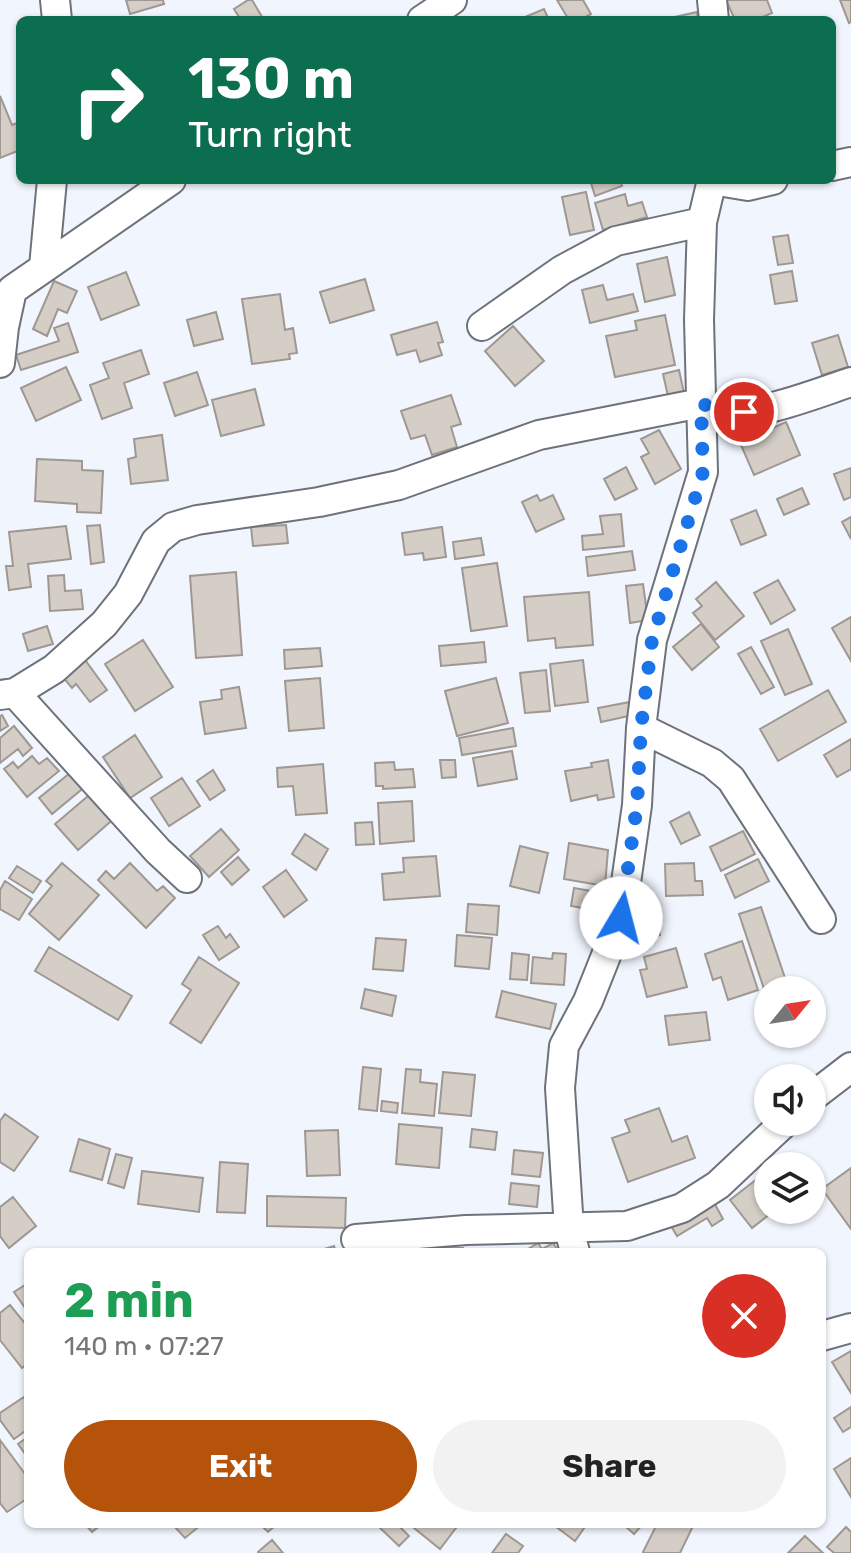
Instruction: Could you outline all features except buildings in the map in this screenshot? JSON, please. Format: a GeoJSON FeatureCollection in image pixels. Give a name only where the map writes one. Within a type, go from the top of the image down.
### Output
{"type":"FeatureCollection","features":[{"type":"Feature","properties":{"kind":"street"},"geometry":{"type":"LineString","coordinates":[[428,16],[452,0]]}},
{"type":"Feature","properties":{"kind":"street"},"geometry":{"type":"LineString","coordinates":[[44,267],[52,184]]}},
{"type":"Feature","properties":{"kind":"street"},"geometry":{"type":"LineString","coordinates":[[0,363],[6,289],[44,267],[165,184]]}},
{"type":"Feature","properties":{"kind":"street"},"geometry":{"type":"LineString","coordinates":[[572,1241],[560,1088],[564,1046],[588,1001],[621,918],[637,805],[641,728],[652,640],[703,472],[699,320],[702,222],[711,184]]}},
{"type":"Feature","properties":{"kind":"street"},"geometry":{"type":"LineString","coordinates":[[736,184],[756,184]]}},
{"type":"Feature","properties":{"kind":"street"},"geometry":{"type":"LineString","coordinates":[[482,326],[562,270],[616,241],[702,222]]}},
{"type":"Feature","properties":{"kind":"street"},"geometry":{"type":"LineString","coordinates":[[187,878],[8,694],[54,669],[104,624],[128,594],[156,541],[173,527],[197,520],[319,502],[399,485],[539,435],[701,403],[721,412],[744,412],[800,399],[851,382]]}},
{"type":"Feature","properties":{"kind":"street"},"geometry":{"type":"LineString","coordinates":[[641,728],[712,763],[731,779],[821,919]]}},
{"type":"Feature","properties":{"kind":"street"},"geometry":{"type":"LineString","coordinates":[[826,1086],[851,1067]]}},
{"type":"Feature","properties":{"kind":"street"},"geometry":{"type":"LineString","coordinates":[[356,1239],[466,1230],[572,1241],[682,1208],[718,1185],[770,1136]]}},
{"type":"Feature","properties":{"kind":"street"},"geometry":{"type":"LineString","coordinates":[[826,1335],[851,1328]]}},
{"type":"Feature","properties":{"kind":"route"},"geometry":{"type":"LineString","coordinates":[[621,918],[637,805],[641,728],[652,640],[703,472],[701,403],[721,412],[744,412]]}}]}
